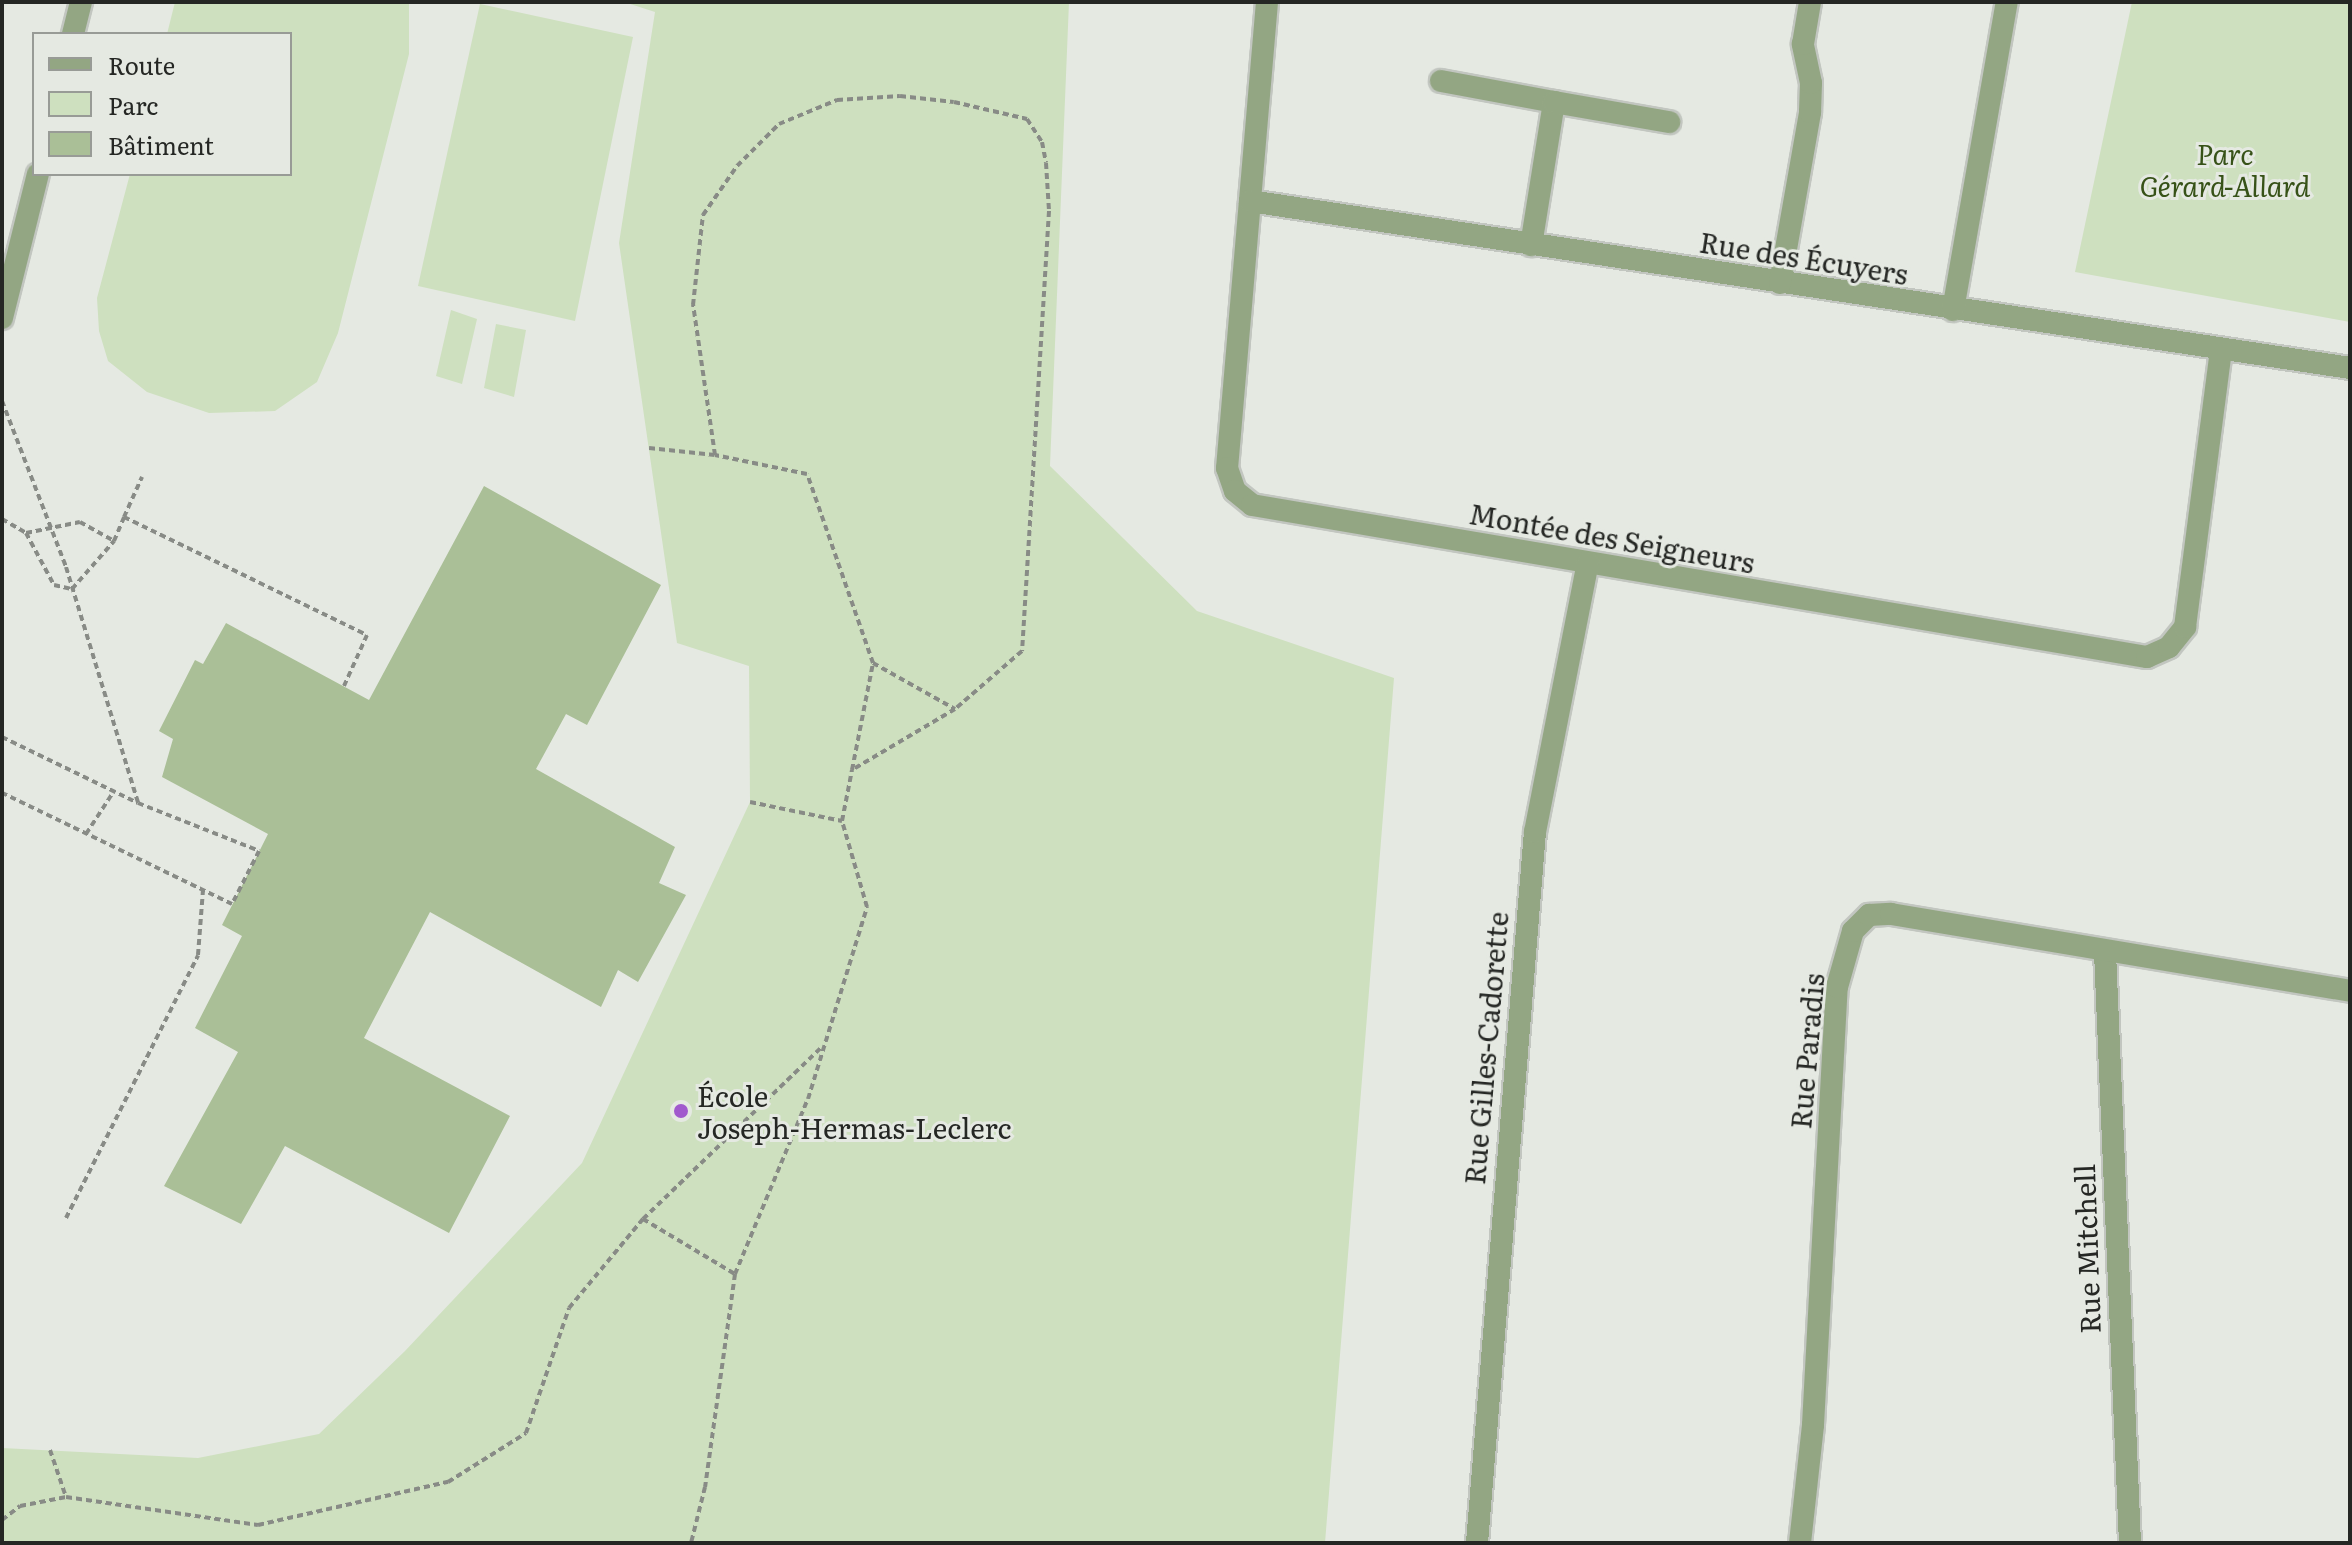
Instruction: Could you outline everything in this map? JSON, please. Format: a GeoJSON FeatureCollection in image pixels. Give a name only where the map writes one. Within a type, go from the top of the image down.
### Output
{"type":"FeatureCollection","features":[{"type":"Feature","properties":{"kind":"street"},"geometry":{"type":"LineString","coordinates":[[74,32],[81,2]]}},
{"type":"Feature","properties":{"kind":"street","name":"Montée des Seigneurs"},"geometry":{"type":"LineString","coordinates":[[1267,2],[1227,468],[1235,491],[1252,505],[2147,657],[2169,647],[2185,627],[2221,351]]}},
{"type":"Feature","properties":{"kind":"street"},"geometry":{"type":"LineString","coordinates":[[1780,283],[1810,112],[1811,83],[1803,44],[1810,2]]}},
{"type":"Feature","properties":{"kind":"street"},"geometry":{"type":"LineString","coordinates":[[1953,310],[2007,2]]}},
{"type":"Feature","properties":{"kind":"street"},"geometry":{"type":"LineString","coordinates":[[1441,81],[1669,122]]}},
{"type":"Feature","properties":{"kind":"street"},"geometry":{"type":"LineString","coordinates":[[1531,245],[1554,102]]}},
{"type":"Feature","properties":{"kind":"street"},"geometry":{"type":"LineString","coordinates":[[2,318],[38,176]]}},
{"type":"Feature","properties":{"kind":"street","name":"Rue des Écuyers"},"geometry":{"type":"LineString","coordinates":[[1250,201],[2221,351],[2350,368]]}},
{"type":"Feature","properties":{"kind":"street","name":"Rue Gilles-Cadorette"},"geometry":{"type":"LineString","coordinates":[[1477,1543],[1535,832],[1588,563]]}},
{"type":"Feature","properties":{"kind":"street","name":"Rue Paradis"},"geometry":{"type":"LineString","coordinates":[[1800,1543],[1813,1425],[1837,987],[1853,931],[1869,915],[1891,914],[2350,991]]}},
{"type":"Feature","properties":{"kind":"street","name":"Rue Mitchell"},"geometry":{"type":"LineString","coordinates":[[2105,952],[2130,1543]]}},
{"type":"Feature","properties":{"kind":"path"},"geometry":{"type":"LineString","coordinates":[[715,455],[693,305],[703,215],[737,166],[779,124],[837,100],[900,96],[954,102],[1027,119],[1042,142],[1049,211],[1022,651],[955,709],[852,770]]}},
{"type":"Feature","properties":{"kind":"path"},"geometry":{"type":"LineString","coordinates":[[2,401],[72,589],[138,803]]}},
{"type":"Feature","properties":{"kind":"path"},"geometry":{"type":"LineString","coordinates":[[649,448],[715,455],[807,474],[873,663],[842,821],[867,907],[808,1099],[735,1274],[705,1487],[691,1543]]}},
{"type":"Feature","properties":{"kind":"path"},"geometry":{"type":"LineString","coordinates":[[72,589],[114,541],[142,477]]}},
{"type":"Feature","properties":{"kind":"path"},"geometry":{"type":"LineString","coordinates":[[124,517],[367,635],[344,686]]}},
{"type":"Feature","properties":{"kind":"path"},"geometry":{"type":"LineString","coordinates":[[2,519],[26,533],[54,585],[72,589]]}},
{"type":"Feature","properties":{"kind":"path"},"geometry":{"type":"LineString","coordinates":[[26,533],[80,522],[114,541]]}},
{"type":"Feature","properties":{"kind":"path"},"geometry":{"type":"LineString","coordinates":[[873,663],[955,709]]}},
{"type":"Feature","properties":{"kind":"path"},"geometry":{"type":"LineString","coordinates":[[2,737],[138,803],[259,851],[232,904],[2,793]]}},
{"type":"Feature","properties":{"kind":"path"},"geometry":{"type":"LineString","coordinates":[[86,834],[114,791]]}},
{"type":"Feature","properties":{"kind":"path"},"geometry":{"type":"LineString","coordinates":[[750,802],[842,821]]}},
{"type":"Feature","properties":{"kind":"path"},"geometry":{"type":"LineString","coordinates":[[66,1218],[198,955],[203,890]]}},
{"type":"Feature","properties":{"kind":"path"},"geometry":{"type":"LineString","coordinates":[[2,1520],[20,1506],[66,1497],[258,1525],[448,1482],[526,1433],[569,1308],[643,1219],[825,1043]]}},
{"type":"Feature","properties":{"kind":"path"},"geometry":{"type":"LineString","coordinates":[[643,1219],[735,1274]]}},
{"type":"Feature","properties":{"kind":"path"},"geometry":{"type":"LineString","coordinates":[[50,1450],[66,1497]]}},
{"type":"Feature","properties":{"kind":"green space"},"geometry":{"type":"Polygon","coordinates":[[[175,2],[409,3],[409,54],[338,333],[317,382],[275,411],[209,413],[147,392],[108,361],[99,331],[97,298],[129,176],[292,176],[292,32],[168,32],[175,2]]]}},
{"type":"Feature","properties":{"kind":"green space"},"geometry":{"type":"Polygon","coordinates":[[[624,2],[1069,2],[1050,466],[1197,611],[1394,678],[1325,1543],[2,1543],[2,1448],[198,1458],[319,1434],[405,1351],[582,1163],[750,802],[749,666],[677,643],[619,243],[655,12],[624,2]]]}},
{"type":"Feature","properties":{"kind":"green space","name":"Parc Gérard-Allard"},"geometry":{"type":"Polygon","coordinates":[[[2132,2],[2350,2],[2350,322],[2075,272],[2132,2]]]}},
{"type":"Feature","properties":{"kind":"green space"},"geometry":{"type":"Polygon","coordinates":[[[480,4],[633,37],[575,321],[418,286],[480,4]]]}},
{"type":"Feature","properties":{"kind":"green space"},"geometry":{"type":"Polygon","coordinates":[[[451,310],[477,319],[462,384],[436,376],[451,310]]]}},
{"type":"Feature","properties":{"kind":"green space"},"geometry":{"type":"Polygon","coordinates":[[[496,324],[526,330],[514,397],[484,388],[496,324]]]}},
{"type":"Feature","properties":{"kind":"building"},"geometry":{"type":"Polygon","coordinates":[[[484,486],[661,585],[587,725],[566,714],[536,769],[675,847],[659,883],[686,895],[638,982],[618,970],[601,1007],[430,912],[364,1038],[510,1116],[449,1233],[285,1146],[241,1224],[164,1186],[238,1052],[195,1028],[242,936],[222,925],[268,834],[162,777],[173,739],[159,731],[195,660],[203,664],[226,623],[369,700],[484,486]]]}},
{"type":"Feature","properties":{"kind":"place","name":"École Joseph-Hermas-Leclerc"},"geometry":{"type":"Point","coordinates":[681,1111]}}]}
